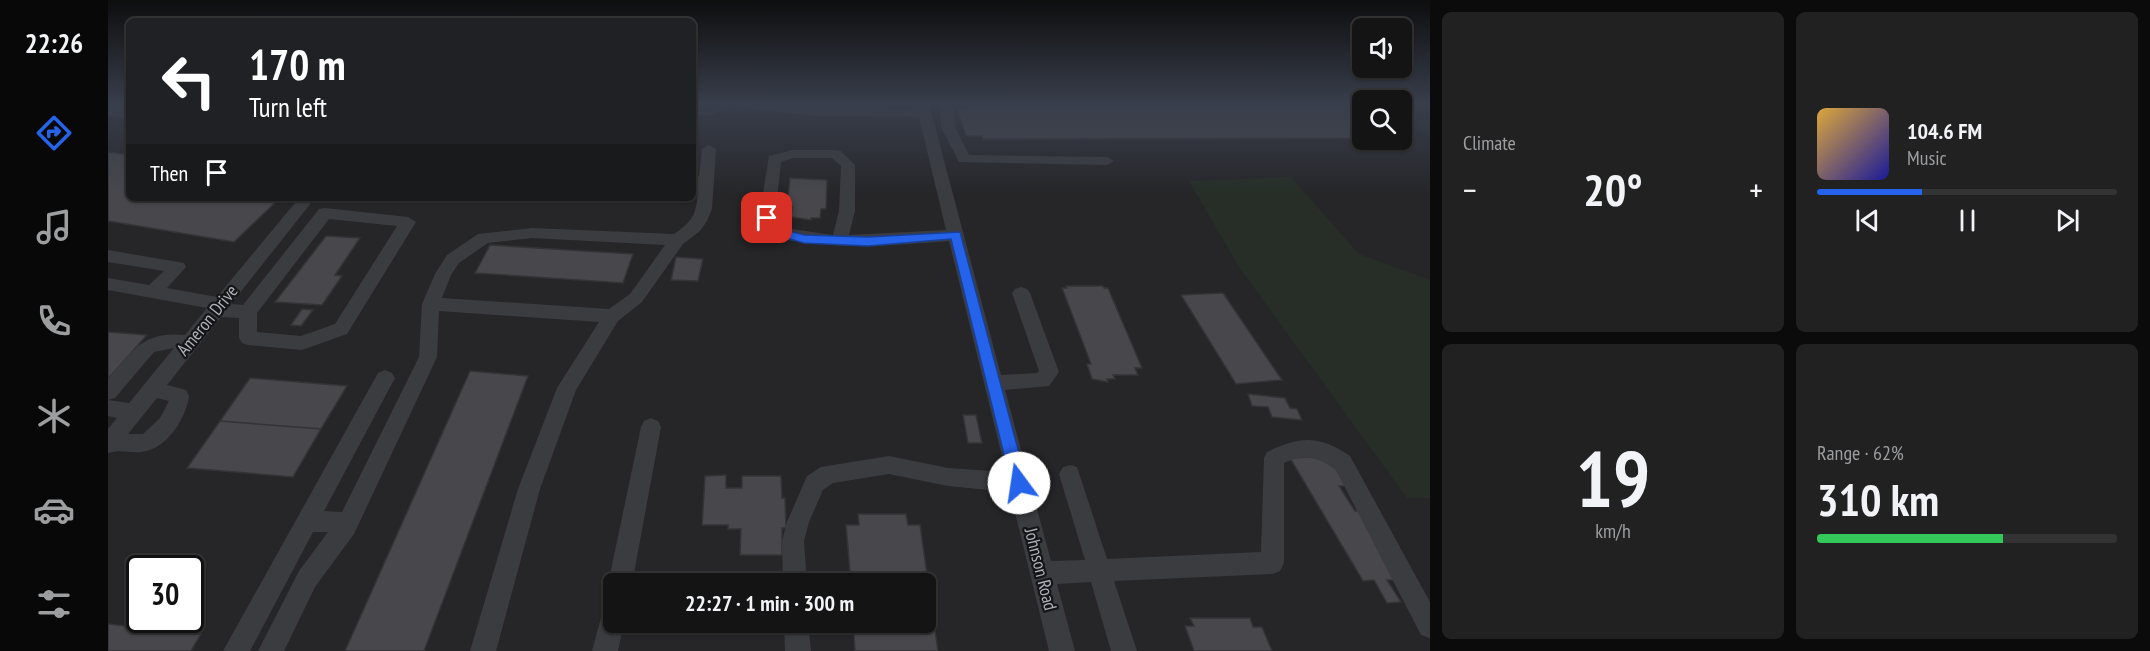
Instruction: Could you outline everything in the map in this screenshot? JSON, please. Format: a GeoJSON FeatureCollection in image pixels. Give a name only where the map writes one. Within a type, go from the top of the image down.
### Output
{"type":"FeatureCollection","features":[{"type":"Feature","properties":{"kind":"street","name":"Johnson Road"},"geometry":{"type":"LineString","coordinates":[[931,134],[1062,651]]}},
{"type":"Feature","properties":{"kind":"street"},"geometry":{"type":"LineString","coordinates":[[952,134],[964,159],[1107,161]]}},
{"type":"Feature","properties":{"kind":"street"},"geometry":{"type":"LineString","coordinates":[[483,651],[529,489],[567,388],[612,316],[636,298],[677,240],[697,227],[704,214],[700,181],[709,149]]}},
{"type":"Feature","properties":{"kind":"street"},"geometry":{"type":"LineString","coordinates":[[840,240],[848,211],[848,165],[836,154],[793,154],[774,159],[767,218],[772,231],[804,239],[868,241],[956,235]]}},
{"type":"Feature","properties":{"kind":"street","name":"Ameron Drive"},"geometry":{"type":"LineString","coordinates":[[110,440],[305,201]]}},
{"type":"Feature","properties":{"kind":"street"},"geometry":{"type":"LineString","coordinates":[[325,213],[408,222],[341,328],[302,343],[248,338],[248,312],[325,213]]}},
{"type":"Feature","properties":{"kind":"street"},"geometry":{"type":"LineString","coordinates":[[271,651],[307,579],[347,523],[428,357],[431,304],[443,274],[453,259],[484,238],[532,233],[677,240]]}},
{"type":"Feature","properties":{"kind":"street"},"geometry":{"type":"LineString","coordinates":[[108,256],[178,267],[153,292]]}},
{"type":"Feature","properties":{"kind":"street"},"geometry":{"type":"LineString","coordinates":[[108,284],[248,312]]}},
{"type":"Feature","properties":{"kind":"street"},"geometry":{"type":"LineString","coordinates":[[994,383],[1042,381],[1049,372],[1021,293]]}},
{"type":"Feature","properties":{"kind":"street"},"geometry":{"type":"LineString","coordinates":[[431,304],[612,316]]}},
{"type":"Feature","properties":{"kind":"street"},"geometry":{"type":"LineString","coordinates":[[108,392],[147,347],[167,340],[189,343]]}},
{"type":"Feature","properties":{"kind":"street"},"geometry":{"type":"LineString","coordinates":[[237,651],[385,378]]}},
{"type":"Feature","properties":{"kind":"street"},"geometry":{"type":"LineString","coordinates":[[110,440],[146,443],[158,435],[179,404],[179,396],[152,389]]}},
{"type":"Feature","properties":{"kind":"street"},"geometry":{"type":"LineString","coordinates":[[108,408],[133,412]]}},
{"type":"Feature","properties":{"kind":"street"},"geometry":{"type":"LineString","coordinates":[[622,573],[651,427]]}},
{"type":"Feature","properties":{"kind":"street"},"geometry":{"type":"LineString","coordinates":[[1042,573],[1272,563],[1274,458],[1295,448],[1314,448],[1329,453],[1342,463],[1430,626]]}},
{"type":"Feature","properties":{"kind":"street"},"geometry":{"type":"LineString","coordinates":[[794,573],[793,541],[798,522],[815,483],[828,474],[889,465],[948,477],[1019,483]]}},
{"type":"Feature","properties":{"kind":"street"},"geometry":{"type":"LineString","coordinates":[[1070,474],[1124,651]]}},
{"type":"Feature","properties":{"kind":"street"},"geometry":{"type":"LineString","coordinates":[[307,521],[347,523]]}},
{"type":"Feature","properties":{"kind":"street"},"geometry":{"type":"LineString","coordinates":[[605,651],[609,633]]}},
{"type":"Feature","properties":{"kind":"street"},"geometry":{"type":"LineString","coordinates":[[797,633],[798,651]]}},
{"type":"Feature","properties":{"kind":"shaded area"},"geometry":{"type":"Polygon","coordinates":[[[108,134],[126,134],[126,201],[696,201],[696,134],[1352,134],[1352,150],[1412,150],[1412,134],[1430,134],[1430,651],[108,651],[108,134]]]}},
{"type":"Feature","properties":{"kind":"shaded area"},"geometry":{"type":"Polygon","coordinates":[[[1291,177],[1359,254],[1430,280],[1430,498],[1407,498],[1239,267],[1189,181],[1291,177]]]}},
{"type":"Feature","properties":{"kind":"building"},"geometry":{"type":"Polygon","coordinates":[[[965,134],[1352,134],[1352,138],[983,139],[982,136],[965,134]]]}},
{"type":"Feature","properties":{"kind":"building"},"geometry":{"type":"Polygon","coordinates":[[[108,152],[126,155],[126,201],[277,201],[234,242],[108,221],[108,152]]]}},
{"type":"Feature","properties":{"kind":"building"},"geometry":{"type":"Polygon","coordinates":[[[790,178],[827,180],[826,209],[821,209],[820,218],[811,218],[811,220],[791,217],[792,207],[787,207],[790,178]]]}},
{"type":"Feature","properties":{"kind":"building"},"geometry":{"type":"Polygon","coordinates":[[[326,236],[360,238],[335,275],[342,276],[322,305],[275,302],[326,236]]]}},
{"type":"Feature","properties":{"kind":"building"},"geometry":{"type":"Polygon","coordinates":[[[490,245],[633,254],[623,283],[475,273],[490,245]]]}},
{"type":"Feature","properties":{"kind":"building"},"geometry":{"type":"Polygon","coordinates":[[[676,257],[703,259],[698,281],[671,280],[676,257]]]}},
{"type":"Feature","properties":{"kind":"building"},"geometry":{"type":"Polygon","coordinates":[[[1066,286],[1108,288],[1142,368],[1135,368],[1138,375],[1113,375],[1115,379],[1107,379],[1108,382],[1092,379],[1087,364],[1091,364],[1062,288],[1067,288],[1066,286]]]}},
{"type":"Feature","properties":{"kind":"building"},"geometry":{"type":"Polygon","coordinates":[[[1223,293],[1282,380],[1236,384],[1181,295],[1223,293]]]}},
{"type":"Feature","properties":{"kind":"building"},"geometry":{"type":"Polygon","coordinates":[[[302,309],[313,310],[301,326],[291,325],[302,309]]]}},
{"type":"Feature","properties":{"kind":"building"},"geometry":{"type":"Polygon","coordinates":[[[108,332],[147,335],[108,379],[108,332]]]}},
{"type":"Feature","properties":{"kind":"building"},"geometry":{"type":"Polygon","coordinates":[[[470,371],[528,376],[424,651],[345,651],[470,371]]]}},
{"type":"Feature","properties":{"kind":"building"},"geometry":{"type":"Polygon","coordinates":[[[250,378],[347,386],[321,429],[220,421],[250,378]]]}},
{"type":"Feature","properties":{"kind":"building"},"geometry":{"type":"Polygon","coordinates":[[[1248,394],[1285,398],[1290,408],[1297,409],[1302,420],[1272,417],[1268,407],[1252,406],[1248,394]]]}},
{"type":"Feature","properties":{"kind":"building"},"geometry":{"type":"Polygon","coordinates":[[[963,415],[976,415],[982,443],[968,443],[963,415]]]}},
{"type":"Feature","properties":{"kind":"building"},"geometry":{"type":"Polygon","coordinates":[[[220,421],[321,429],[293,477],[187,468],[220,421]]]}},
{"type":"Feature","properties":{"kind":"building"},"geometry":{"type":"Polygon","coordinates":[[[1328,456],[1347,486],[1339,486],[1355,511],[1366,511],[1399,580],[1387,580],[1401,602],[1387,603],[1374,580],[1363,581],[1290,458],[1328,456]]]}},
{"type":"Feature","properties":{"kind":"building"},"geometry":{"type":"Polygon","coordinates":[[[726,475],[726,488],[742,488],[742,476],[781,476],[782,498],[785,498],[786,528],[782,528],[782,555],[740,555],[741,529],[728,529],[728,525],[702,525],[705,476],[726,475]]]}},
{"type":"Feature","properties":{"kind":"building"},"geometry":{"type":"Polygon","coordinates":[[[858,514],[906,514],[908,525],[920,525],[927,573],[850,573],[846,525],[859,525],[858,514]]]}},
{"type":"Feature","properties":{"kind":"building"},"geometry":{"type":"Polygon","coordinates":[[[1190,618],[1250,618],[1253,627],[1262,627],[1272,651],[1194,651],[1185,626],[1194,626],[1190,618]]]}},
{"type":"Feature","properties":{"kind":"building"},"geometry":{"type":"Polygon","coordinates":[[[108,624],[126,626],[126,633],[201,634],[191,651],[108,651],[108,624]]]}},
{"type":"Feature","properties":{"kind":"building"},"geometry":{"type":"Polygon","coordinates":[[[854,633],[935,633],[938,651],[855,651],[854,633]]]}},
{"type":"Feature","properties":{"kind":"route"},"geometry":{"type":"LineString","coordinates":[[767,218],[772,231],[804,239],[868,241],[956,235],[1019,483]]}}]}
